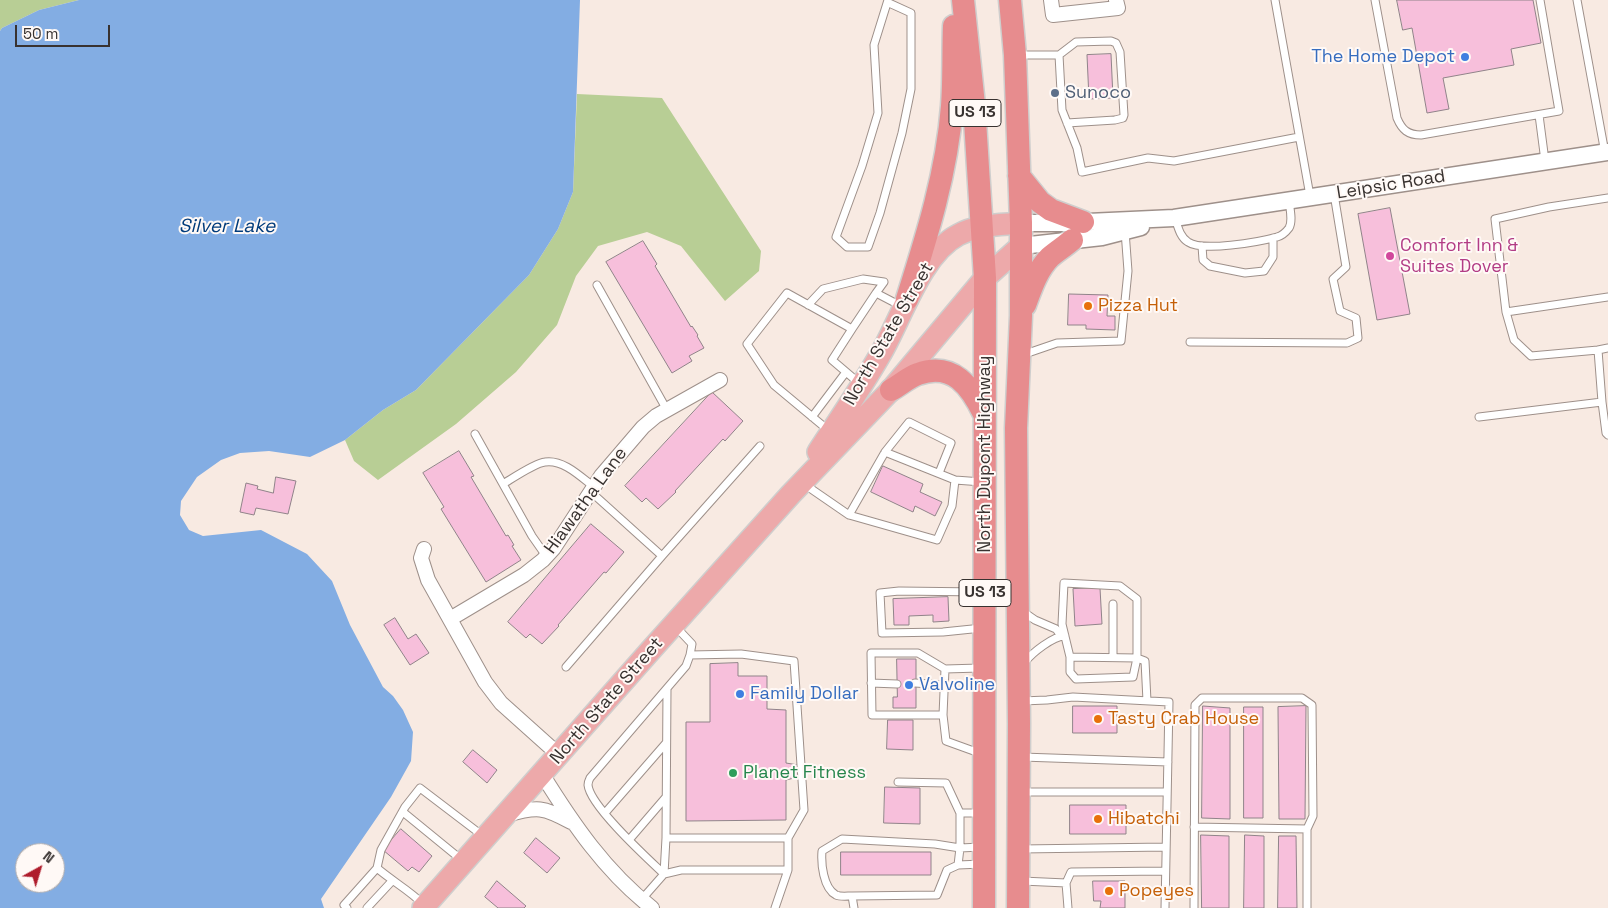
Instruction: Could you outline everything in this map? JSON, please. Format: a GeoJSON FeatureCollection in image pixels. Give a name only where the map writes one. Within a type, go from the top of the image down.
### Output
{"type":"FeatureCollection","features":[{"type":"Feature","properties":{"kind":"highway"},"geometry":{"type":"LineString","coordinates":[[906,303],[928,233],[946,149],[952,107],[955,0]]}},
{"type":"Feature","properties":{"kind":"highway","name":"North Dupont Highway"},"geometry":{"type":"LineString","coordinates":[[963,0],[974,105],[985,278],[984,908]]}},
{"type":"Feature","properties":{"kind":"highway","name":"North Dupont Highway"},"geometry":{"type":"LineString","coordinates":[[1010,0],[1015,55],[1021,223],[1021,316],[1016,428],[1019,670],[1018,908]]}},
{"type":"Feature","properties":{"kind":"highway"},"geometry":{"type":"LineString","coordinates":[[1019,176],[1034,195],[1077,231],[1044,265],[1035,281],[1021,316]]}},
{"type":"Feature","properties":{"kind":"highway"},"geometry":{"type":"LineString","coordinates":[[985,350],[1001,356],[1005,362],[1016,428]]}},
{"type":"Feature","properties":{"kind":"highway"},"geometry":{"type":"LineString","coordinates":[[891,390],[917,374],[931,370],[945,372],[958,377],[967,385],[975,395],[985,416]]}},
{"type":"Feature","properties":{"kind":"main road","name":"North State Street"},"geometry":{"type":"LineString","coordinates":[[796,488],[831,432],[854,378],[888,341],[928,263],[957,235],[981,226],[1021,223]]}},
{"type":"Feature","properties":{"kind":"main road","name":"North State Street"},"geometry":{"type":"LineString","coordinates":[[425,907],[796,488],[891,390],[985,278],[1021,246]]}},
{"type":"Feature","properties":{"kind":"street"},"geometry":{"type":"LineString","coordinates":[[1051,0],[1054,16],[1118,8],[1116,0]]}},
{"type":"Feature","properties":{"kind":"street","name":"Leipsic Road"},"geometry":{"type":"LineString","coordinates":[[1021,246],[1077,231],[1606,153]]}},
{"type":"Feature","properties":{"kind":"street","name":"Leipsic Road"},"geometry":{"type":"LineString","coordinates":[[1021,223],[1077,231],[1102,237],[1174,218]]}},
{"type":"Feature","properties":{"kind":"street","name":"Hiawatha Lane"},"geometry":{"type":"LineString","coordinates":[[450,619],[524,575],[554,548],[601,476],[642,427],[656,416],[720,380]]}},
{"type":"Feature","properties":{"kind":"street"},"geometry":{"type":"LineString","coordinates":[[424,549],[421,558],[428,580],[485,682],[501,703],[559,755]]}},
{"type":"Feature","properties":{"kind":"street"},"geometry":{"type":"LineString","coordinates":[[542,774],[572,822],[603,861],[646,905]]}},
{"type":"Feature","properties":{"kind":"street"},"geometry":{"type":"LineString","coordinates":[[506,815],[532,808],[542,809],[551,811],[572,822]]}},
{"type":"Feature","properties":{"kind":"lane"},"geometry":{"type":"LineString","coordinates":[[1275,0],[1310,198]]}},
{"type":"Feature","properties":{"kind":"lane"},"geometry":{"type":"LineString","coordinates":[[1375,0],[1397,118],[1401,128],[1408,133],[1421,135],[1559,111],[1540,0]]}},
{"type":"Feature","properties":{"kind":"lane"},"geometry":{"type":"LineString","coordinates":[[1577,0],[1606,153]]}},
{"type":"Feature","properties":{"kind":"lane"},"geometry":{"type":"LineString","coordinates":[[889,1],[910,13],[911,89],[902,133],[880,213],[868,248],[847,247],[836,237],[862,166],[878,113],[874,45],[889,1]]}},
{"type":"Feature","properties":{"kind":"lane"},"geometry":{"type":"LineString","coordinates":[[1015,55],[1059,54],[1076,42],[1111,41],[1116,43],[1120,52],[1124,115],[1120,119],[1115,120],[1066,123]]}},
{"type":"Feature","properties":{"kind":"lane"},"geometry":{"type":"LineString","coordinates":[[1059,54],[1062,110],[1078,148],[1082,172],[1148,158],[1174,161],[1299,137]]}},
{"type":"Feature","properties":{"kind":"lane"},"geometry":{"type":"LineString","coordinates":[[1539,114],[1546,162]]}},
{"type":"Feature","properties":{"kind":"lane"},"geometry":{"type":"LineString","coordinates":[[1190,342],[1348,343],[1358,338],[1356,318],[1340,311],[1333,279],[1346,268],[1334,194]]}},
{"type":"Feature","properties":{"kind":"lane"},"geometry":{"type":"LineString","coordinates":[[1608,198],[1548,206],[1495,219],[1506,312],[1514,340],[1531,356],[1608,348]]}},
{"type":"Feature","properties":{"kind":"lane"},"geometry":{"type":"LineString","coordinates":[[1174,218],[1183,238],[1193,244],[1202,246],[1220,246],[1278,237],[1290,227],[1289,201]]}},
{"type":"Feature","properties":{"kind":"lane"},"geometry":{"type":"LineString","coordinates":[[1019,356],[1057,343],[1121,341],[1128,271],[1125,230]]}},
{"type":"Feature","properties":{"kind":"lane"},"geometry":{"type":"LineString","coordinates":[[1202,246],[1204,260],[1210,266],[1245,273],[1264,271],[1273,257],[1273,238]]}},
{"type":"Feature","properties":{"kind":"lane"},"geometry":{"type":"LineString","coordinates":[[808,305],[823,289],[863,280],[884,282],[832,360],[854,378],[812,417]]}},
{"type":"Feature","properties":{"kind":"lane"},"geometry":{"type":"LineString","coordinates":[[598,284],[667,410]]}},
{"type":"Feature","properties":{"kind":"lane"},"geometry":{"type":"LineString","coordinates":[[831,432],[774,385],[747,344],[787,293],[852,330]]}},
{"type":"Feature","properties":{"kind":"lane"},"geometry":{"type":"LineString","coordinates":[[876,294],[906,303]]}},
{"type":"Feature","properties":{"kind":"lane"},"geometry":{"type":"LineString","coordinates":[[1506,312],[1608,297]]}},
{"type":"Feature","properties":{"kind":"lane"},"geometry":{"type":"LineString","coordinates":[[1598,350],[1602,402],[1606,433],[1608,435]]}},
{"type":"Feature","properties":{"kind":"lane"},"geometry":{"type":"LineString","coordinates":[[1479,417],[1602,402]]}},
{"type":"Feature","properties":{"kind":"lane"},"geometry":{"type":"LineString","coordinates":[[849,515],[886,452],[909,422],[951,442],[939,473]]}},
{"type":"Feature","properties":{"kind":"lane"},"geometry":{"type":"LineString","coordinates":[[475,434],[532,536],[546,556]]}},
{"type":"Feature","properties":{"kind":"lane"},"geometry":{"type":"LineString","coordinates":[[566,667],[760,446]]}},
{"type":"Feature","properties":{"kind":"lane"},"geometry":{"type":"LineString","coordinates":[[886,452],[955,480],[985,482]]}},
{"type":"Feature","properties":{"kind":"lane"},"geometry":{"type":"LineString","coordinates":[[503,484],[544,462],[554,462],[568,468],[662,556]]}},
{"type":"Feature","properties":{"kind":"lane"},"geometry":{"type":"LineString","coordinates":[[796,488],[849,515],[937,540],[952,506],[955,480]]}},
{"type":"Feature","properties":{"kind":"lane"},"geometry":{"type":"LineString","coordinates":[[1064,583],[1120,586],[1137,599],[1137,658],[1133,677],[1076,679],[1070,672],[1070,657],[1063,636],[1064,583]]}},
{"type":"Feature","properties":{"kind":"lane"},"geometry":{"type":"LineString","coordinates":[[985,592],[900,591],[880,593],[882,634],[943,632],[985,628]]}},
{"type":"Feature","properties":{"kind":"lane"},"geometry":{"type":"LineString","coordinates":[[1113,604],[1113,657]]}},
{"type":"Feature","properties":{"kind":"lane"},"geometry":{"type":"LineString","coordinates":[[1018,608],[1031,618],[1056,629],[1063,636]]}},
{"type":"Feature","properties":{"kind":"lane"},"geometry":{"type":"LineString","coordinates":[[664,874],[629,840],[605,813],[592,796],[588,784],[590,778],[686,666],[692,644],[674,625]]}},
{"type":"Feature","properties":{"kind":"lane"},"geometry":{"type":"LineString","coordinates":[[1019,670],[1037,650],[1063,636]]}},
{"type":"Feature","properties":{"kind":"lane"},"geometry":{"type":"LineString","coordinates":[[943,715],[872,715],[870,653],[918,653],[945,669],[985,668]]}},
{"type":"Feature","properties":{"kind":"lane"},"geometry":{"type":"LineString","coordinates":[[690,655],[742,654],[794,661],[804,810],[788,838],[788,870],[775,908]]}},
{"type":"Feature","properties":{"kind":"lane"},"geometry":{"type":"LineString","coordinates":[[1070,657],[1137,658],[1145,661],[1147,701]]}},
{"type":"Feature","properties":{"kind":"lane"},"geometry":{"type":"LineString","coordinates":[[945,669],[943,715],[946,741],[985,755]]}},
{"type":"Feature","properties":{"kind":"lane"},"geometry":{"type":"LineString","coordinates":[[871,683],[897,684]]}},
{"type":"Feature","properties":{"kind":"lane"},"geometry":{"type":"LineString","coordinates":[[916,684],[944,685]]}},
{"type":"Feature","properties":{"kind":"lane"},"geometry":{"type":"LineString","coordinates":[[646,905],[664,874],[667,689]]}},
{"type":"Feature","properties":{"kind":"lane"},"geometry":{"type":"LineString","coordinates":[[1019,701],[1073,697],[1169,702],[1165,908]]}},
{"type":"Feature","properties":{"kind":"lane"},"geometry":{"type":"LineString","coordinates":[[1194,908],[1195,705],[1202,698],[1302,698],[1312,705],[1313,816],[1307,829],[1307,908]]}},
{"type":"Feature","properties":{"kind":"lane"},"geometry":{"type":"LineString","coordinates":[[605,813],[666,743]]}},
{"type":"Feature","properties":{"kind":"lane"},"geometry":{"type":"LineString","coordinates":[[1019,757],[1168,762]]}},
{"type":"Feature","properties":{"kind":"lane"},"geometry":{"type":"LineString","coordinates":[[898,782],[946,783],[960,814],[958,865]]}},
{"type":"Feature","properties":{"kind":"lane"},"geometry":{"type":"LineString","coordinates":[[347,908],[344,905],[377,868],[381,850],[403,812],[420,788],[486,838]]}},
{"type":"Feature","properties":{"kind":"lane"},"geometry":{"type":"LineString","coordinates":[[1019,792],[1167,792]]}},
{"type":"Feature","properties":{"kind":"lane"},"geometry":{"type":"LineString","coordinates":[[629,840],[666,797]]}},
{"type":"Feature","properties":{"kind":"lane"},"geometry":{"type":"LineString","coordinates":[[403,812],[464,862]]}},
{"type":"Feature","properties":{"kind":"lane"},"geometry":{"type":"LineString","coordinates":[[960,814],[984,813]]}},
{"type":"Feature","properties":{"kind":"lane"},"geometry":{"type":"LineString","coordinates":[[1194,826],[1307,829]]}},
{"type":"Feature","properties":{"kind":"lane"},"geometry":{"type":"LineString","coordinates":[[666,838],[788,838]]}},
{"type":"Feature","properties":{"kind":"lane"},"geometry":{"type":"LineString","coordinates":[[842,839],[935,844],[960,848],[984,855],[947,870],[938,895],[837,896],[830,890],[821,862],[822,850],[842,839]]}},
{"type":"Feature","properties":{"kind":"lane"},"geometry":{"type":"LineString","coordinates":[[1018,849],[1166,847]]}},
{"type":"Feature","properties":{"kind":"lane"},"geometry":{"type":"LineString","coordinates":[[377,868],[392,881],[411,893],[425,907]]}},
{"type":"Feature","properties":{"kind":"lane"},"geometry":{"type":"LineString","coordinates":[[664,874],[681,870],[788,870]]}},
{"type":"Feature","properties":{"kind":"lane"},"geometry":{"type":"LineString","coordinates":[[1068,908],[1066,882],[1071,872],[1165,871]]}},
{"type":"Feature","properties":{"kind":"lane"},"geometry":{"type":"LineString","coordinates":[[1018,880],[1066,882]]}},
{"type":"Feature","properties":{"kind":"lane"},"geometry":{"type":"LineString","coordinates":[[367,908],[392,881]]}},
{"type":"Feature","properties":{"kind":"lane"},"geometry":{"type":"LineString","coordinates":[[852,896],[854,908]]}},
{"type":"Feature","properties":{"kind":"green space"},"geometry":{"type":"Polygon","coordinates":[[[0,0],[79,0],[39,10],[2,28],[0,31],[0,0]]]}},
{"type":"Feature","properties":{"kind":"green space"},"geometry":{"type":"Polygon","coordinates":[[[577,94],[662,98],[761,251],[759,271],[725,301],[681,246],[647,232],[598,246],[576,276],[557,325],[516,372],[456,424],[378,480],[354,461],[345,440],[383,410],[416,390],[529,275],[558,229],[573,192],[577,94]]]}},
{"type":"Feature","properties":{"kind":"water","name":"Silver Lake"},"geometry":{"type":"Polygon","coordinates":[[[79,0],[580,0],[573,192],[558,229],[529,275],[416,390],[383,410],[345,440],[310,457],[269,451],[240,453],[221,460],[197,477],[181,501],[180,515],[189,530],[203,536],[261,530],[307,554],[332,581],[350,625],[383,687],[393,696],[403,710],[413,732],[411,761],[391,797],[321,899],[324,908],[0,908],[0,31],[2,28],[39,10],[79,0]]]}},
{"type":"Feature","properties":{"kind":"building","name":"The Home Depot"},"geometry":{"type":"Polygon","coordinates":[[[1397,0],[1533,0],[1541,43],[1511,49],[1514,65],[1443,78],[1449,109],[1427,113],[1412,28],[1403,30],[1397,0]]]}},
{"type":"Feature","properties":{"kind":"building"},"geometry":{"type":"Polygon","coordinates":[[[1111,54],[1113,98],[1089,99],[1087,55],[1111,54]]]}},
{"type":"Feature","properties":{"kind":"building"},"geometry":{"type":"Polygon","coordinates":[[[1390,208],[1410,314],[1377,320],[1358,214],[1390,208]]]}},
{"type":"Feature","properties":{"kind":"building"},"geometry":{"type":"Polygon","coordinates":[[[643,241],[657,264],[655,266],[691,327],[698,335],[704,348],[689,356],[692,361],[672,373],[606,262],[643,241]]]}},
{"type":"Feature","properties":{"kind":"building","name":"Pizza Hut"},"geometry":{"type":"Polygon","coordinates":[[[1069,294],[1108,295],[1107,316],[1115,316],[1115,330],[1086,329],[1086,325],[1068,325],[1069,294]]]}},
{"type":"Feature","properties":{"kind":"building"},"geometry":{"type":"Polygon","coordinates":[[[712,392],[743,421],[725,441],[723,439],[676,492],[658,509],[646,498],[642,502],[625,486],[712,392]]]}},
{"type":"Feature","properties":{"kind":"building"},"geometry":{"type":"Polygon","coordinates":[[[459,451],[474,476],[471,477],[506,536],[508,535],[514,545],[512,546],[521,560],[486,582],[441,509],[444,507],[423,473],[459,451]]]}},
{"type":"Feature","properties":{"kind":"building"},"geometry":{"type":"Polygon","coordinates":[[[883,466],[923,484],[920,492],[942,502],[935,516],[915,506],[913,512],[871,492],[883,466]]]}},
{"type":"Feature","properties":{"kind":"building"},"geometry":{"type":"Polygon","coordinates":[[[276,477],[296,481],[288,514],[256,508],[254,515],[240,512],[246,483],[258,486],[257,489],[273,493],[276,477]]]}},
{"type":"Feature","properties":{"kind":"building"},"geometry":{"type":"Polygon","coordinates":[[[591,524],[624,552],[606,573],[604,572],[542,644],[530,634],[526,638],[508,622],[591,524]]]}},
{"type":"Feature","properties":{"kind":"building"},"geometry":{"type":"Polygon","coordinates":[[[1100,588],[1102,624],[1075,626],[1073,589],[1100,588]]]}},
{"type":"Feature","properties":{"kind":"building"},"geometry":{"type":"Polygon","coordinates":[[[948,597],[949,621],[933,622],[933,615],[909,616],[909,625],[894,625],[893,599],[948,597]]]}},
{"type":"Feature","properties":{"kind":"building"},"geometry":{"type":"Polygon","coordinates":[[[395,618],[408,639],[416,634],[429,653],[410,665],[384,625],[395,618]]]}},
{"type":"Feature","properties":{"kind":"building"},"geometry":{"type":"Polygon","coordinates":[[[897,659],[916,659],[916,708],[893,708],[893,697],[897,697],[897,659]]]}},
{"type":"Feature","properties":{"kind":"building"},"geometry":{"type":"Polygon","coordinates":[[[738,663],[738,676],[767,676],[767,709],[786,710],[786,763],[798,765],[798,777],[786,780],[786,820],[686,821],[686,722],[710,722],[710,664],[738,663]]]}},
{"type":"Feature","properties":{"kind":"building"},"geometry":{"type":"Polygon","coordinates":[[[1073,706],[1117,706],[1117,733],[1073,733],[1073,706]]]}},
{"type":"Feature","properties":{"kind":"building"},"geometry":{"type":"Polygon","coordinates":[[[1203,706],[1230,708],[1230,819],[1202,818],[1203,706]]]}},
{"type":"Feature","properties":{"kind":"building"},"geometry":{"type":"Polygon","coordinates":[[[1306,706],[1305,819],[1279,819],[1278,707],[1306,706]]]}},
{"type":"Feature","properties":{"kind":"building"},"geometry":{"type":"Polygon","coordinates":[[[1244,707],[1263,707],[1263,818],[1244,818],[1244,707]]]}},
{"type":"Feature","properties":{"kind":"building"},"geometry":{"type":"Polygon","coordinates":[[[888,720],[913,720],[913,750],[887,749],[888,720]]]}},
{"type":"Feature","properties":{"kind":"building"},"geometry":{"type":"Polygon","coordinates":[[[473,750],[497,770],[487,783],[463,762],[473,750]]]}},
{"type":"Feature","properties":{"kind":"building"},"geometry":{"type":"Polygon","coordinates":[[[885,787],[920,788],[920,824],[884,823],[885,787]]]}},
{"type":"Feature","properties":{"kind":"building","name":"Hibatchi"},"geometry":{"type":"Polygon","coordinates":[[[1070,805],[1126,805],[1126,834],[1070,834],[1070,805]]]}},
{"type":"Feature","properties":{"kind":"building"},"geometry":{"type":"Polygon","coordinates":[[[401,829],[432,856],[419,872],[412,867],[408,871],[383,850],[401,829]]]}},
{"type":"Feature","properties":{"kind":"building"},"geometry":{"type":"Polygon","coordinates":[[[1201,835],[1229,836],[1229,908],[1202,908],[1201,835]]]}},
{"type":"Feature","properties":{"kind":"building"},"geometry":{"type":"Polygon","coordinates":[[[1245,835],[1264,836],[1264,908],[1244,908],[1245,835]]]}},
{"type":"Feature","properties":{"kind":"building"},"geometry":{"type":"Polygon","coordinates":[[[1279,836],[1296,836],[1297,908],[1278,908],[1279,836]]]}},
{"type":"Feature","properties":{"kind":"building"},"geometry":{"type":"Polygon","coordinates":[[[536,838],[560,858],[547,873],[524,853],[536,838]]]}},
{"type":"Feature","properties":{"kind":"building"},"geometry":{"type":"Polygon","coordinates":[[[841,852],[931,852],[931,875],[841,875],[841,852]]]}},
{"type":"Feature","properties":{"kind":"building"},"geometry":{"type":"Polygon","coordinates":[[[497,881],[526,906],[524,908],[498,908],[485,897],[497,881]]]}},
{"type":"Feature","properties":{"kind":"building","name":"Popeyes"},"geometry":{"type":"Polygon","coordinates":[[[1093,881],[1125,881],[1125,908],[1100,908],[1101,901],[1094,901],[1093,881]]]}},
{"type":"Feature","properties":{"kind":"place","name":"The Home Depot"},"geometry":{"type":"Point","coordinates":[1465,57]}},
{"type":"Feature","properties":{"kind":"place","name":"Sunoco"},"geometry":{"type":"Point","coordinates":[1055,93]}},
{"type":"Feature","properties":{"kind":"place","name":"Comfort Inn & Suites Dover"},"geometry":{"type":"Point","coordinates":[1390,256]}},
{"type":"Feature","properties":{"kind":"place","name":"Pizza Hut"},"geometry":{"type":"Point","coordinates":[1088,306]}},
{"type":"Feature","properties":{"kind":"place","name":"Valvoline"},"geometry":{"type":"Point","coordinates":[909,685]}},
{"type":"Feature","properties":{"kind":"place","name":"Family Dollar"},"geometry":{"type":"Point","coordinates":[740,694]}},
{"type":"Feature","properties":{"kind":"place","name":"Tasty Crab House"},"geometry":{"type":"Point","coordinates":[1098,719]}},
{"type":"Feature","properties":{"kind":"place","name":"Planet Fitness"},"geometry":{"type":"Point","coordinates":[733,773]}},
{"type":"Feature","properties":{"kind":"place","name":"Hibatchi"},"geometry":{"type":"Point","coordinates":[1098,819]}},
{"type":"Feature","properties":{"kind":"place","name":"Popeyes"},"geometry":{"type":"Point","coordinates":[1109,891]}}]}
